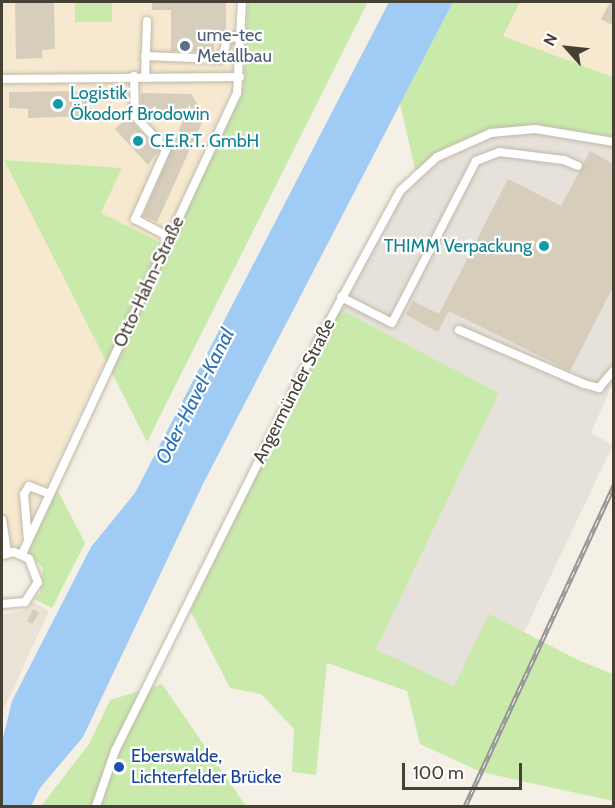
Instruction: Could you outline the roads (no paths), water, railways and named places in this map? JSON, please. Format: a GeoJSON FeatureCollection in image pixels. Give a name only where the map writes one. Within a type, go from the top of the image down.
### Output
{"type":"FeatureCollection","features":[{"type":"Feature","properties":{"kind":"street","name":"Otto-Hahn-Straße"},"geometry":{"type":"LineString","coordinates":[[22,554],[237,93],[240,77],[242,2]]}},
{"type":"Feature","properties":{"kind":"street"},"geometry":{"type":"LineString","coordinates":[[145,76],[147,21]]}},
{"type":"Feature","properties":{"kind":"street"},"geometry":{"type":"LineString","coordinates":[[145,56],[219,59],[223,56],[227,38],[241,37]]}},
{"type":"Feature","properties":{"kind":"street"},"geometry":{"type":"LineString","coordinates":[[2,79],[134,76],[240,77]]}},
{"type":"Feature","properties":{"kind":"street"},"geometry":{"type":"LineString","coordinates":[[134,76],[135,116],[166,150],[135,219],[169,237]]}},
{"type":"Feature","properties":{"kind":"street","name":"Angermünder Straße"},"geometry":{"type":"LineString","coordinates":[[96,807],[115,751],[341,297],[396,196],[416,173],[448,150],[491,133],[524,129],[614,142]]}},
{"type":"Feature","properties":{"kind":"street"},"geometry":{"type":"LineString","coordinates":[[341,297],[392,323],[476,160],[499,152],[564,160],[578,166]]}},
{"type":"Feature","properties":{"kind":"street"},"geometry":{"type":"LineString","coordinates":[[459,330],[584,384],[599,388],[614,370]]}},
{"type":"Feature","properties":{"kind":"street"},"geometry":{"type":"LineString","coordinates":[[28,541],[24,494],[30,486],[50,494]]}},
{"type":"Feature","properties":{"kind":"street"},"geometry":{"type":"LineString","coordinates":[[2,520],[4,554],[22,554],[38,573],[36,590],[25,602],[2,604]]}},
{"type":"Feature","properties":{"kind":"water","name":"Oder-Havel-Kanal"},"geometry":{"type":"Polygon","coordinates":[[[389,2],[453,2],[204,482],[83,737],[40,788],[31,806],[2,806],[2,742],[12,701],[91,547],[135,493],[389,2]]]}},
{"type":"Feature","properties":{"kind":"railway"},"geometry":{"type":"LineString","coordinates":[[465,806],[614,485]]}},
{"type":"Feature","properties":{"kind":"place","name":"ume-tec Metallbau"},"geometry":{"type":"Point","coordinates":[185,46]}},
{"type":"Feature","properties":{"kind":"place","name":"Logistik Ökodorf Brodowin"},"geometry":{"type":"Point","coordinates":[58,104]}},
{"type":"Feature","properties":{"kind":"place","name":"C.E.R.T. GmbH"},"geometry":{"type":"Point","coordinates":[138,141]}},
{"type":"Feature","properties":{"kind":"place","name":"THIMM Verpackung"},"geometry":{"type":"Point","coordinates":[544,246]}},
{"type":"Feature","properties":{"kind":"place","name":"Eberswalde, Lichterfelder Brücke"},"geometry":{"type":"Point","coordinates":[119,767]}}]}
